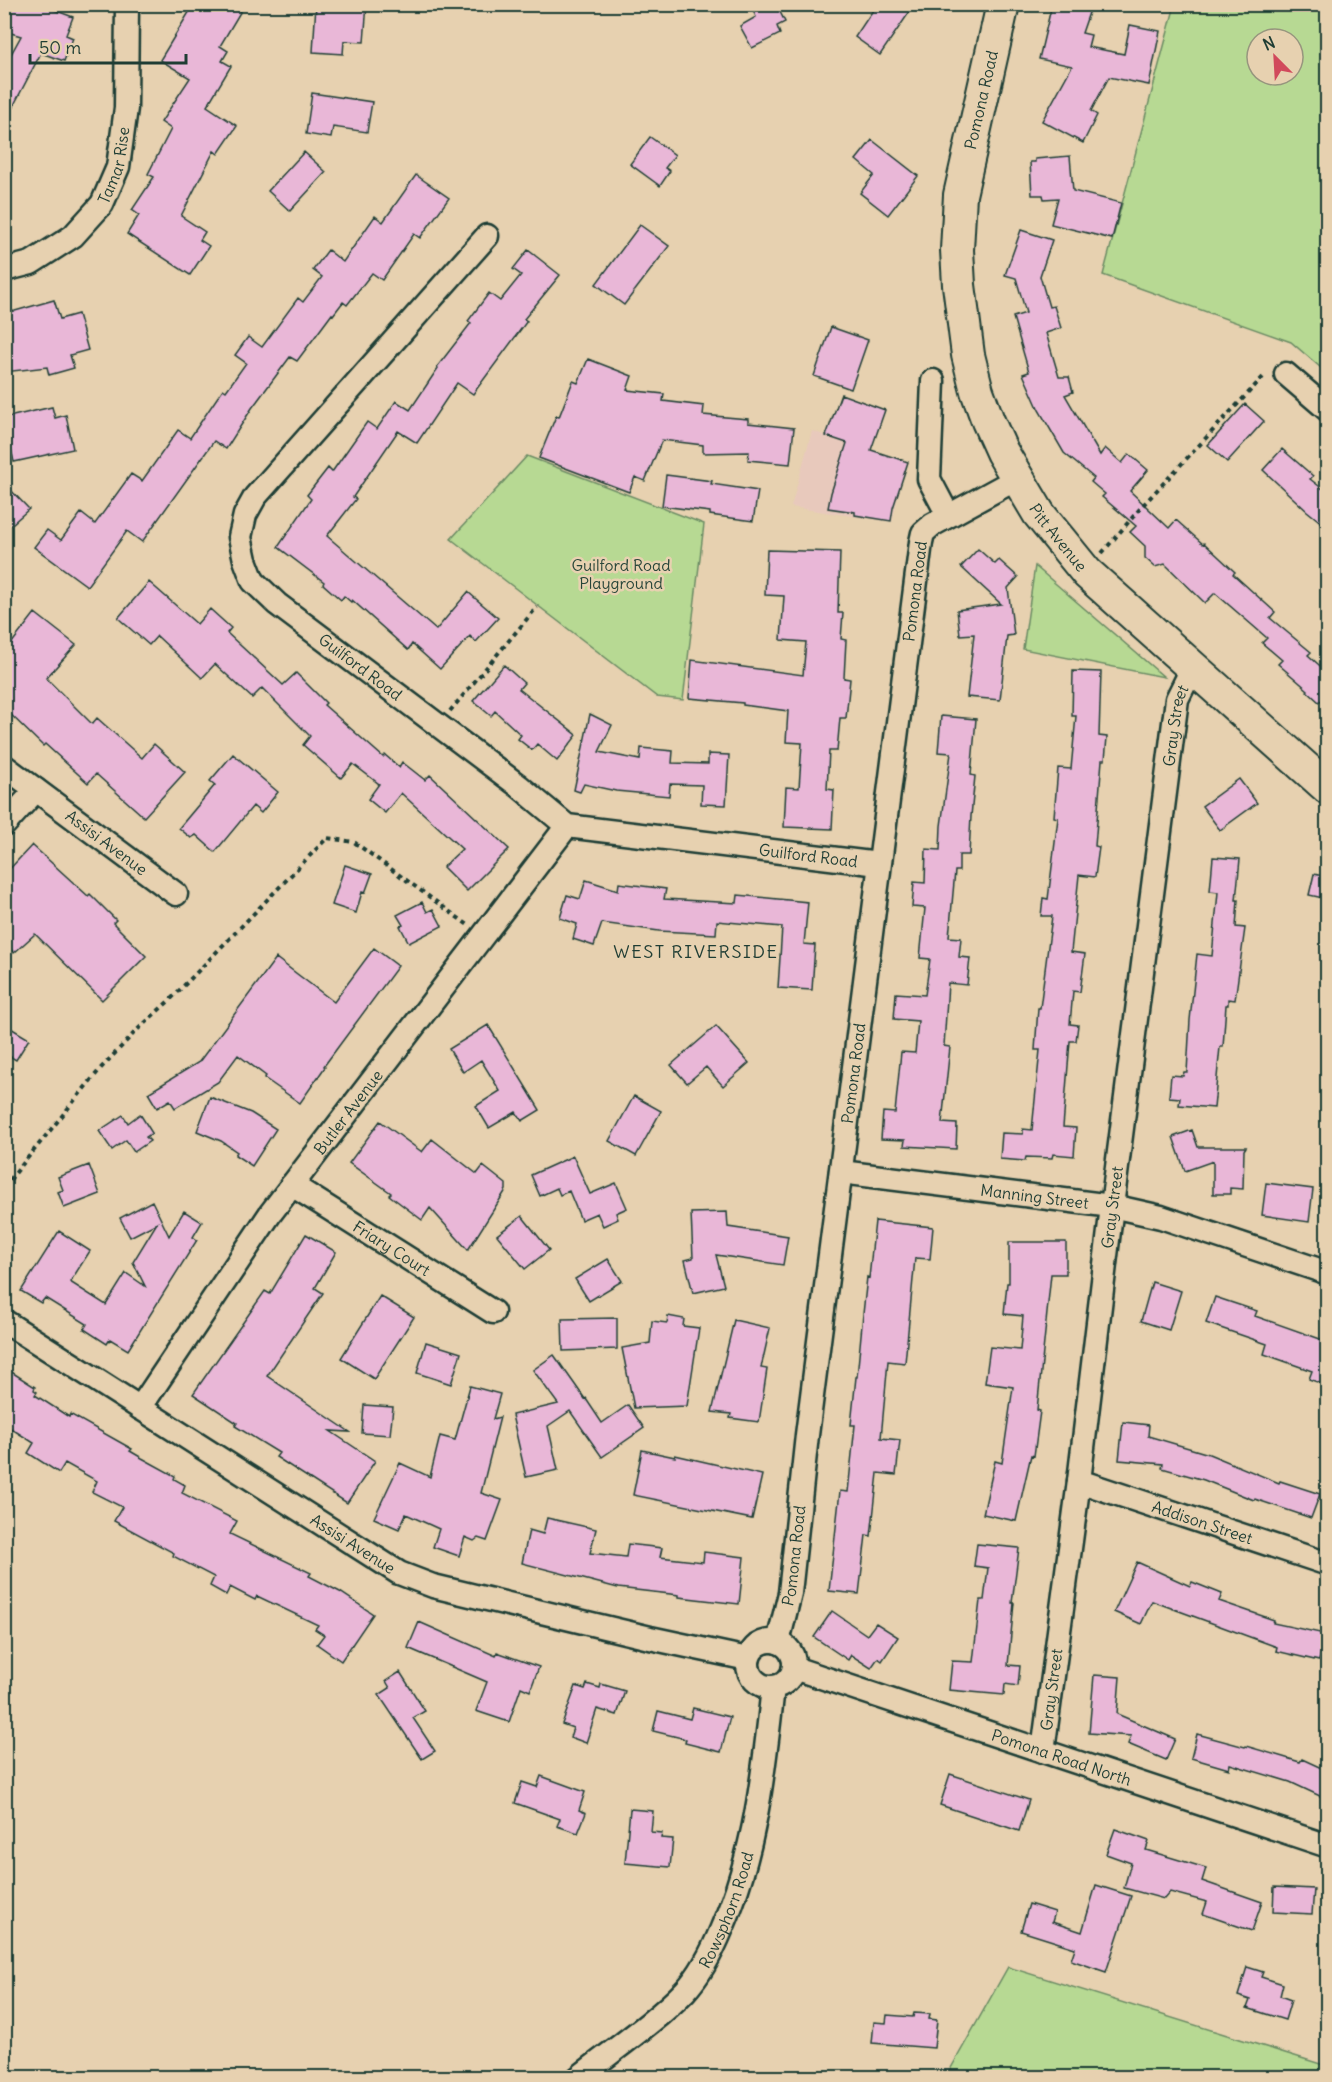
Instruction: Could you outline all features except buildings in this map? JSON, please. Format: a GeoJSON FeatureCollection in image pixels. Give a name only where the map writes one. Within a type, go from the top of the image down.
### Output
{"type":"FeatureCollection","features":[{"type":"Feature","properties":{"kind":"street","name":"Tamar Rise"},"geometry":{"type":"LineString","coordinates":[[4,270],[31,263],[73,236],[102,204],[118,167],[126,108],[127,4]]}},
{"type":"Feature","properties":{"kind":"street","name":"Pomona Road"},"geometry":{"type":"LineString","coordinates":[[960,195],[1003,4]]}},
{"type":"Feature","properties":{"kind":"street","name":"Pitt Avenue"},"geometry":{"type":"LineString","coordinates":[[960,195],[958,285],[968,355],[988,422],[1002,452],[1039,514],[1087,573],[1328,788]]}},
{"type":"Feature","properties":{"kind":"street","name":"Guilford Road"},"geometry":{"type":"LineString","coordinates":[[487,236],[255,497],[245,515],[240,537],[253,581],[269,596],[519,786],[567,826],[879,864]]}},
{"type":"Feature","properties":{"kind":"street"},"geometry":{"type":"LineString","coordinates":[[1286,374],[1328,410]]}},
{"type":"Feature","properties":{"kind":"street"},"geometry":{"type":"LineString","coordinates":[[933,381],[929,479],[948,515]]}},
{"type":"Feature","properties":{"kind":"street","name":"Pomona Road"},"geometry":{"type":"LineString","coordinates":[[778,1641],[790,1593],[807,1435],[921,542],[923,533],[932,525],[1018,478]]}},
{"type":"Feature","properties":{"kind":"street","name":"Gray Street"},"geometry":{"type":"LineString","coordinates":[[1043,1751],[1177,699],[1192,667]]}},
{"type":"Feature","properties":{"kind":"street","name":"Assisi Avenue"},"geometry":{"type":"LineString","coordinates":[[4,766],[176,894]]}},
{"type":"Feature","properties":{"kind":"street"},"geometry":{"type":"LineString","coordinates":[[4,825],[36,790]]}},
{"type":"Feature","properties":{"kind":"street","name":"Butler Avenue"},"geometry":{"type":"LineString","coordinates":[[140,1408],[263,1224],[567,826]]}},
{"type":"Feature","properties":{"kind":"street","name":"Manning Street"},"geometry":{"type":"LineString","coordinates":[[842,1172],[1112,1206],[1161,1217],[1328,1273]]}},
{"type":"Feature","properties":{"kind":"street","name":"Friary Court"},"geometry":{"type":"LineString","coordinates":[[292,1185],[493,1312]]}},
{"type":"Feature","properties":{"kind":"street","name":"Assisi Avenue"},"geometry":{"type":"LineString","coordinates":[[4,1321],[399,1573],[433,1586],[748,1659]]}},
{"type":"Feature","properties":{"kind":"street","name":"Addison Street"},"geometry":{"type":"LineString","coordinates":[[1079,1481],[1328,1564]]}},
{"type":"Feature","properties":{"kind":"street"},"geometry":{"type":"LineString","coordinates":[[778,1641],[793,1655],[794,1668],[787,1681],[773,1687],[759,1684],[753,1679],[747,1666],[748,1659],[751,1652],[763,1642],[778,1641]]}},
{"type":"Feature","properties":{"kind":"street","name":"Pomona Road North"},"geometry":{"type":"LineString","coordinates":[[794,1668],[1328,1846]]}},
{"type":"Feature","properties":{"kind":"street","name":"Rowsphorn Road"},"geometry":{"type":"LineString","coordinates":[[578,2078],[631,2038],[686,1990],[712,1950],[734,1902],[747,1860],[759,1802],[773,1687]]}},
{"type":"Feature","properties":{"kind":"path"},"geometry":{"type":"LineString","coordinates":[[1087,573],[1144,504],[1269,370],[1286,374]]}},
{"type":"Feature","properties":{"kind":"path"},"geometry":{"type":"LineString","coordinates":[[438,725],[537,606]]}},
{"type":"Feature","properties":{"kind":"path"},"geometry":{"type":"LineString","coordinates":[[4,1187],[101,1068],[327,838],[354,842],[483,936]]}},
{"type":"Feature","properties":{"kind":"shaded area"},"geometry":{"type":"Polygon","coordinates":[[[812,431],[906,462],[892,522],[791,507],[812,431]]]}},
{"type":"Feature","properties":{"kind":"green space"},"geometry":{"type":"Polygon","coordinates":[[[1175,5],[1327,5],[1327,373],[1291,342],[1103,275],[1175,5]]]}},
{"type":"Feature","properties":{"kind":"green space","name":"Guilford Road Playground"},"geometry":{"type":"Polygon","coordinates":[[[527,456],[704,524],[683,700],[657,697],[451,539],[527,456]]]}},
{"type":"Feature","properties":{"kind":"green space"},"geometry":{"type":"Polygon","coordinates":[[[1035,566],[1164,677],[1023,649],[1035,566]]]}},
{"type":"Feature","properties":{"kind":"green space"},"geometry":{"type":"Polygon","coordinates":[[[1008,1967],[1327,2066],[1327,2077],[946,2077],[1008,1967]]]}},
{"type":"Feature","properties":{"kind":"district","name":"WEST RIVERSIDE"},"geometry":{"type":"Point","coordinates":[696,952]}}]}
